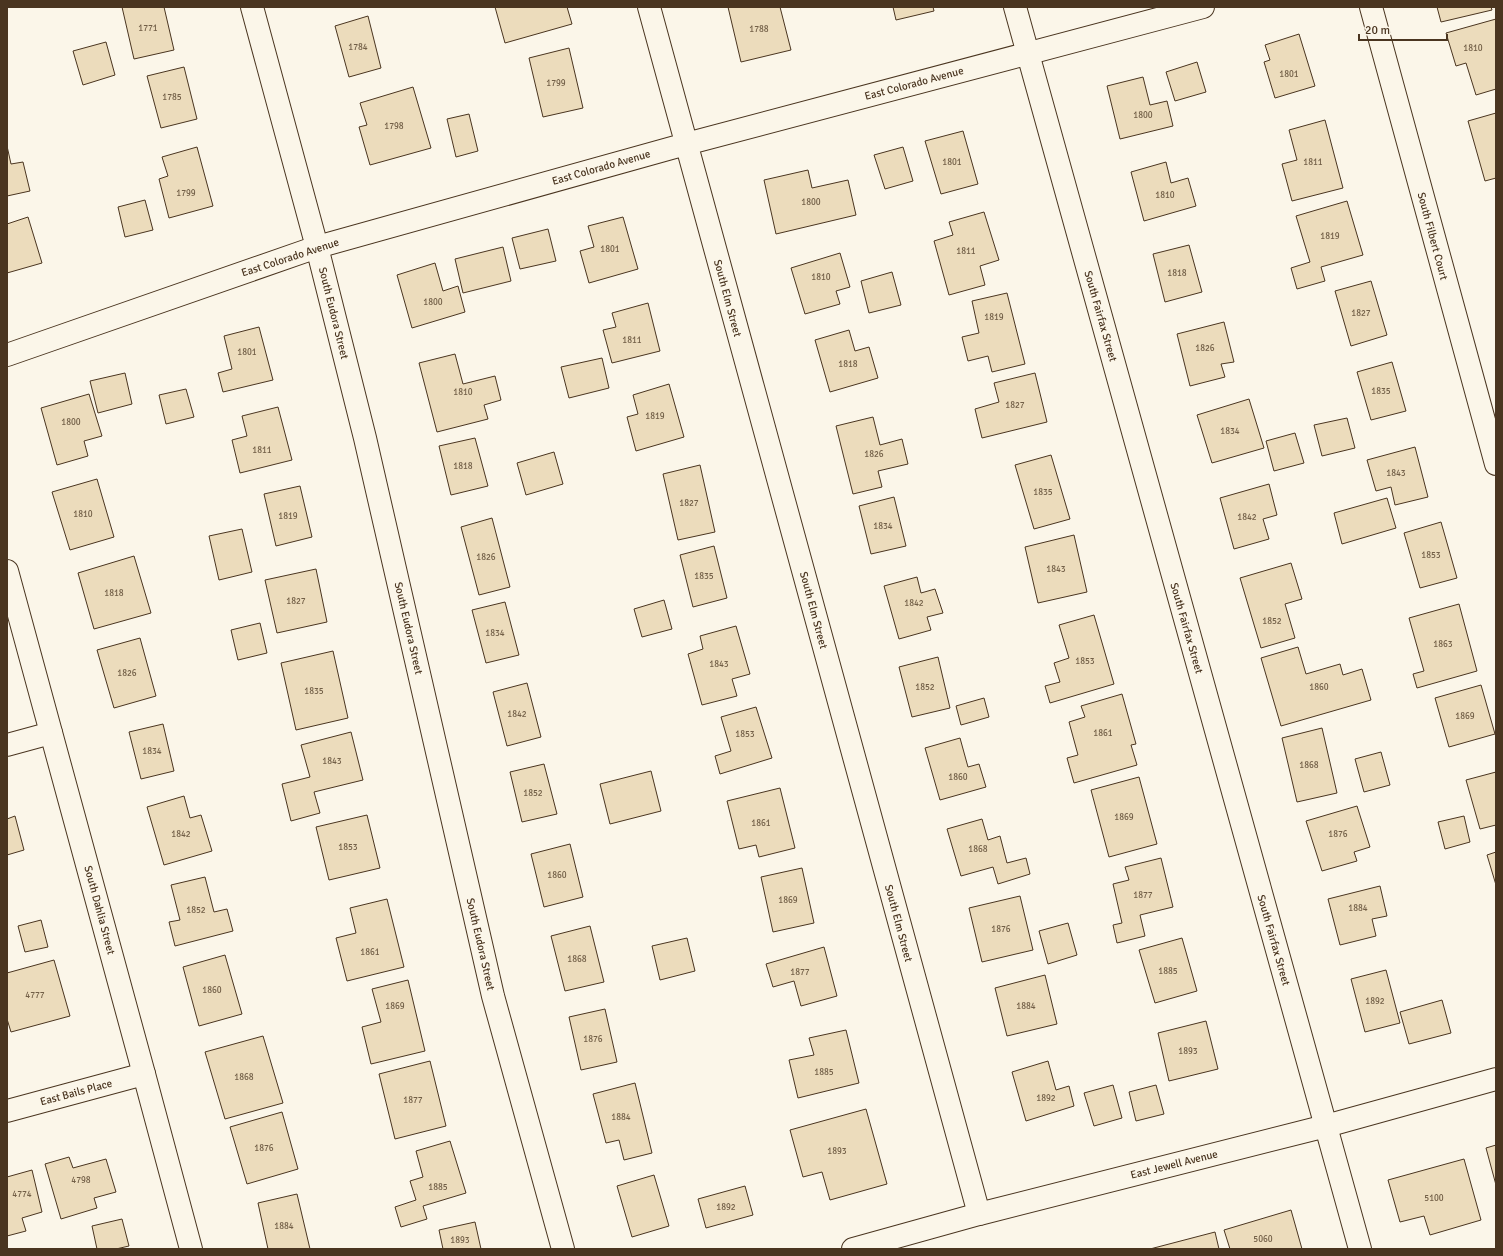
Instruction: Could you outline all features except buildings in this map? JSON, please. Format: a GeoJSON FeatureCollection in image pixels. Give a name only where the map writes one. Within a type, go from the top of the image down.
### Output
{"type":"FeatureCollection","features":[{"type":"Feature","properties":{"kind":"street","name":"South Eudora Street"},"geometry":{"type":"LineString","coordinates":[[252,7],[317,247],[396,569],[493,996],[563,1249]]}},
{"type":"Feature","properties":{"kind":"street","name":"South Elm Street"},"geometry":{"type":"LineString","coordinates":[[649,7],[979,1214]]}},
{"type":"Feature","properties":{"kind":"street","name":"South Fairfax Street"},"geometry":{"type":"LineString","coordinates":[[1015,7],[1360,1249]]}},
{"type":"Feature","properties":{"kind":"street","name":"East Colorado Avenue"},"geometry":{"type":"LineString","coordinates":[[7,355],[317,247],[686,144],[1203,7]]}},
{"type":"Feature","properties":{"kind":"street","name":"South Filbert Court"},"geometry":{"type":"LineString","coordinates":[[1371,7],[1496,464]]}},
{"type":"Feature","properties":{"kind":"street","name":"South Dahlia Street"},"geometry":{"type":"LineString","coordinates":[[7,571],[191,1249]]}},
{"type":"Feature","properties":{"kind":"street"},"geometry":{"type":"LineString","coordinates":[[7,745],[51,733]]}},
{"type":"Feature","properties":{"kind":"street","name":"East Bails Place"},"geometry":{"type":"LineString","coordinates":[[7,1111],[144,1074]]}},
{"type":"Feature","properties":{"kind":"street","name":"East Jewell Avenue"},"geometry":{"type":"LineString","coordinates":[[853,1249],[979,1214],[1326,1126],[1496,1079]]}}]}
